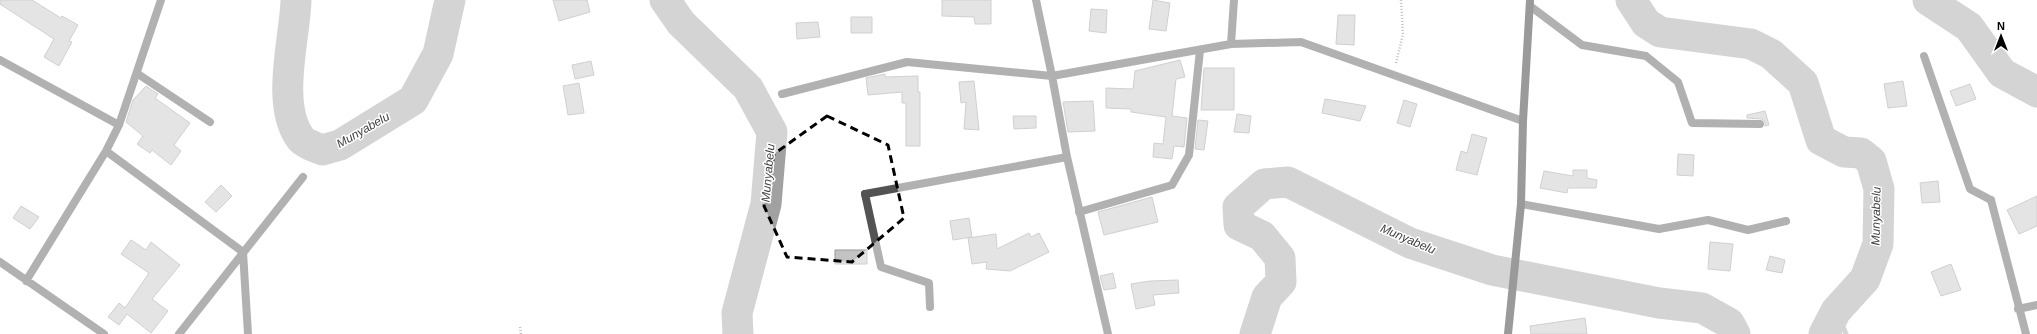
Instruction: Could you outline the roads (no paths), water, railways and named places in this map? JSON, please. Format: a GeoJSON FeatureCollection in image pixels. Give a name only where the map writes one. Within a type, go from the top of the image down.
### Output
{"type":"FeatureCollection","features":[{"type":"Feature","properties":{"kind":"street"},"geometry":{"type":"LineString","coordinates":[[26,281],[106,151],[119,125],[138,74],[161,0]]}},
{"type":"Feature","properties":{"kind":"street"},"geometry":{"type":"LineString","coordinates":[[1036,0],[1052,76],[1066,157],[1108,334]]}},
{"type":"Feature","properties":{"kind":"street"},"geometry":{"type":"LineString","coordinates":[[1231,44],[1234,0]]}},
{"type":"Feature","properties":{"kind":"street"},"geometry":{"type":"LineString","coordinates":[[1508,334],[1521,204],[1523,122],[1530,3]]}},
{"type":"Feature","properties":{"kind":"street"},"geometry":{"type":"LineString","coordinates":[[1530,3],[1582,45],[1646,56],[1678,82],[1692,123],[1760,124]]}},
{"type":"Feature","properties":{"kind":"street"},"geometry":{"type":"LineString","coordinates":[[782,94],[908,62],[1052,76],[1231,44],[1301,42],[1523,122]]}},
{"type":"Feature","properties":{"kind":"street"},"geometry":{"type":"LineString","coordinates":[[1079,212],[1172,185],[1189,155],[1200,50]]}},
{"type":"Feature","properties":{"kind":"street"},"geometry":{"type":"LineString","coordinates":[[1924,56],[1970,189],[1992,200],[2018,309],[2026,334]]}},
{"type":"Feature","properties":{"kind":"street"},"geometry":{"type":"LineString","coordinates":[[0,60],[119,125]]}},
{"type":"Feature","properties":{"kind":"street"},"geometry":{"type":"LineString","coordinates":[[138,74],[210,122]]}},
{"type":"Feature","properties":{"kind":"street"},"geometry":{"type":"LineString","coordinates":[[106,151],[244,252]]}},
{"type":"Feature","properties":{"kind":"street"},"geometry":{"type":"LineString","coordinates":[[930,307],[929,283],[881,268],[865,194],[1066,157]]}},
{"type":"Feature","properties":{"kind":"street"},"geometry":{"type":"LineString","coordinates":[[179,334],[303,177]]}},
{"type":"Feature","properties":{"kind":"street"},"geometry":{"type":"LineString","coordinates":[[1521,204],[1659,229],[1708,220],[1748,230],[1786,221]]}},
{"type":"Feature","properties":{"kind":"street"},"geometry":{"type":"LineString","coordinates":[[244,252],[248,334]]}},
{"type":"Feature","properties":{"kind":"street"},"geometry":{"type":"LineString","coordinates":[[0,262],[104,334]]}},
{"type":"Feature","properties":{"kind":"street"},"geometry":{"type":"LineString","coordinates":[[2018,309],[2037,305]]}},
{"type":"Feature","properties":{"kind":"waterway","name":"Munyabelu"},"geometry":{"type":"LineString","coordinates":[[296,0],[288,71],[289,108],[293,125],[301,139],[322,150],[340,145],[413,100],[438,54],[450,0]]}},
{"type":"Feature","properties":{"kind":"waterway","name":"Munyabelu"},"geometry":{"type":"LineString","coordinates":[[665,0],[681,23],[748,88],[772,132],[766,204],[737,313],[738,334]]}},
{"type":"Feature","properties":{"kind":"waterway","name":"Munyabelu"},"geometry":{"type":"LineString","coordinates":[[1631,0],[1646,23],[1660,32],[1751,44],[1771,54],[1803,83],[1821,140],[1844,152],[1861,153],[1871,161],[1879,189],[1878,244],[1865,279],[1836,311],[1824,334]]}},
{"type":"Feature","properties":{"kind":"waterway","name":"Munyabelu"},"geometry":{"type":"LineString","coordinates":[[1928,0],[1969,27],[2002,73],[2037,92]]}},
{"type":"Feature","properties":{"kind":"waterway","name":"Munyabelu"},"geometry":{"type":"LineString","coordinates":[[1255,334],[1267,297],[1281,282],[1280,258],[1262,236],[1239,225],[1238,207],[1264,184],[1288,182],[1410,243],[1492,270],[1659,303],[1702,308],[1729,323],[1735,334]]}},
{"type":"Feature","properties":{"kind":"waterway"},"geometry":{"type":"LineString","coordinates":[[1836,311],[1846,334]]}}]}
